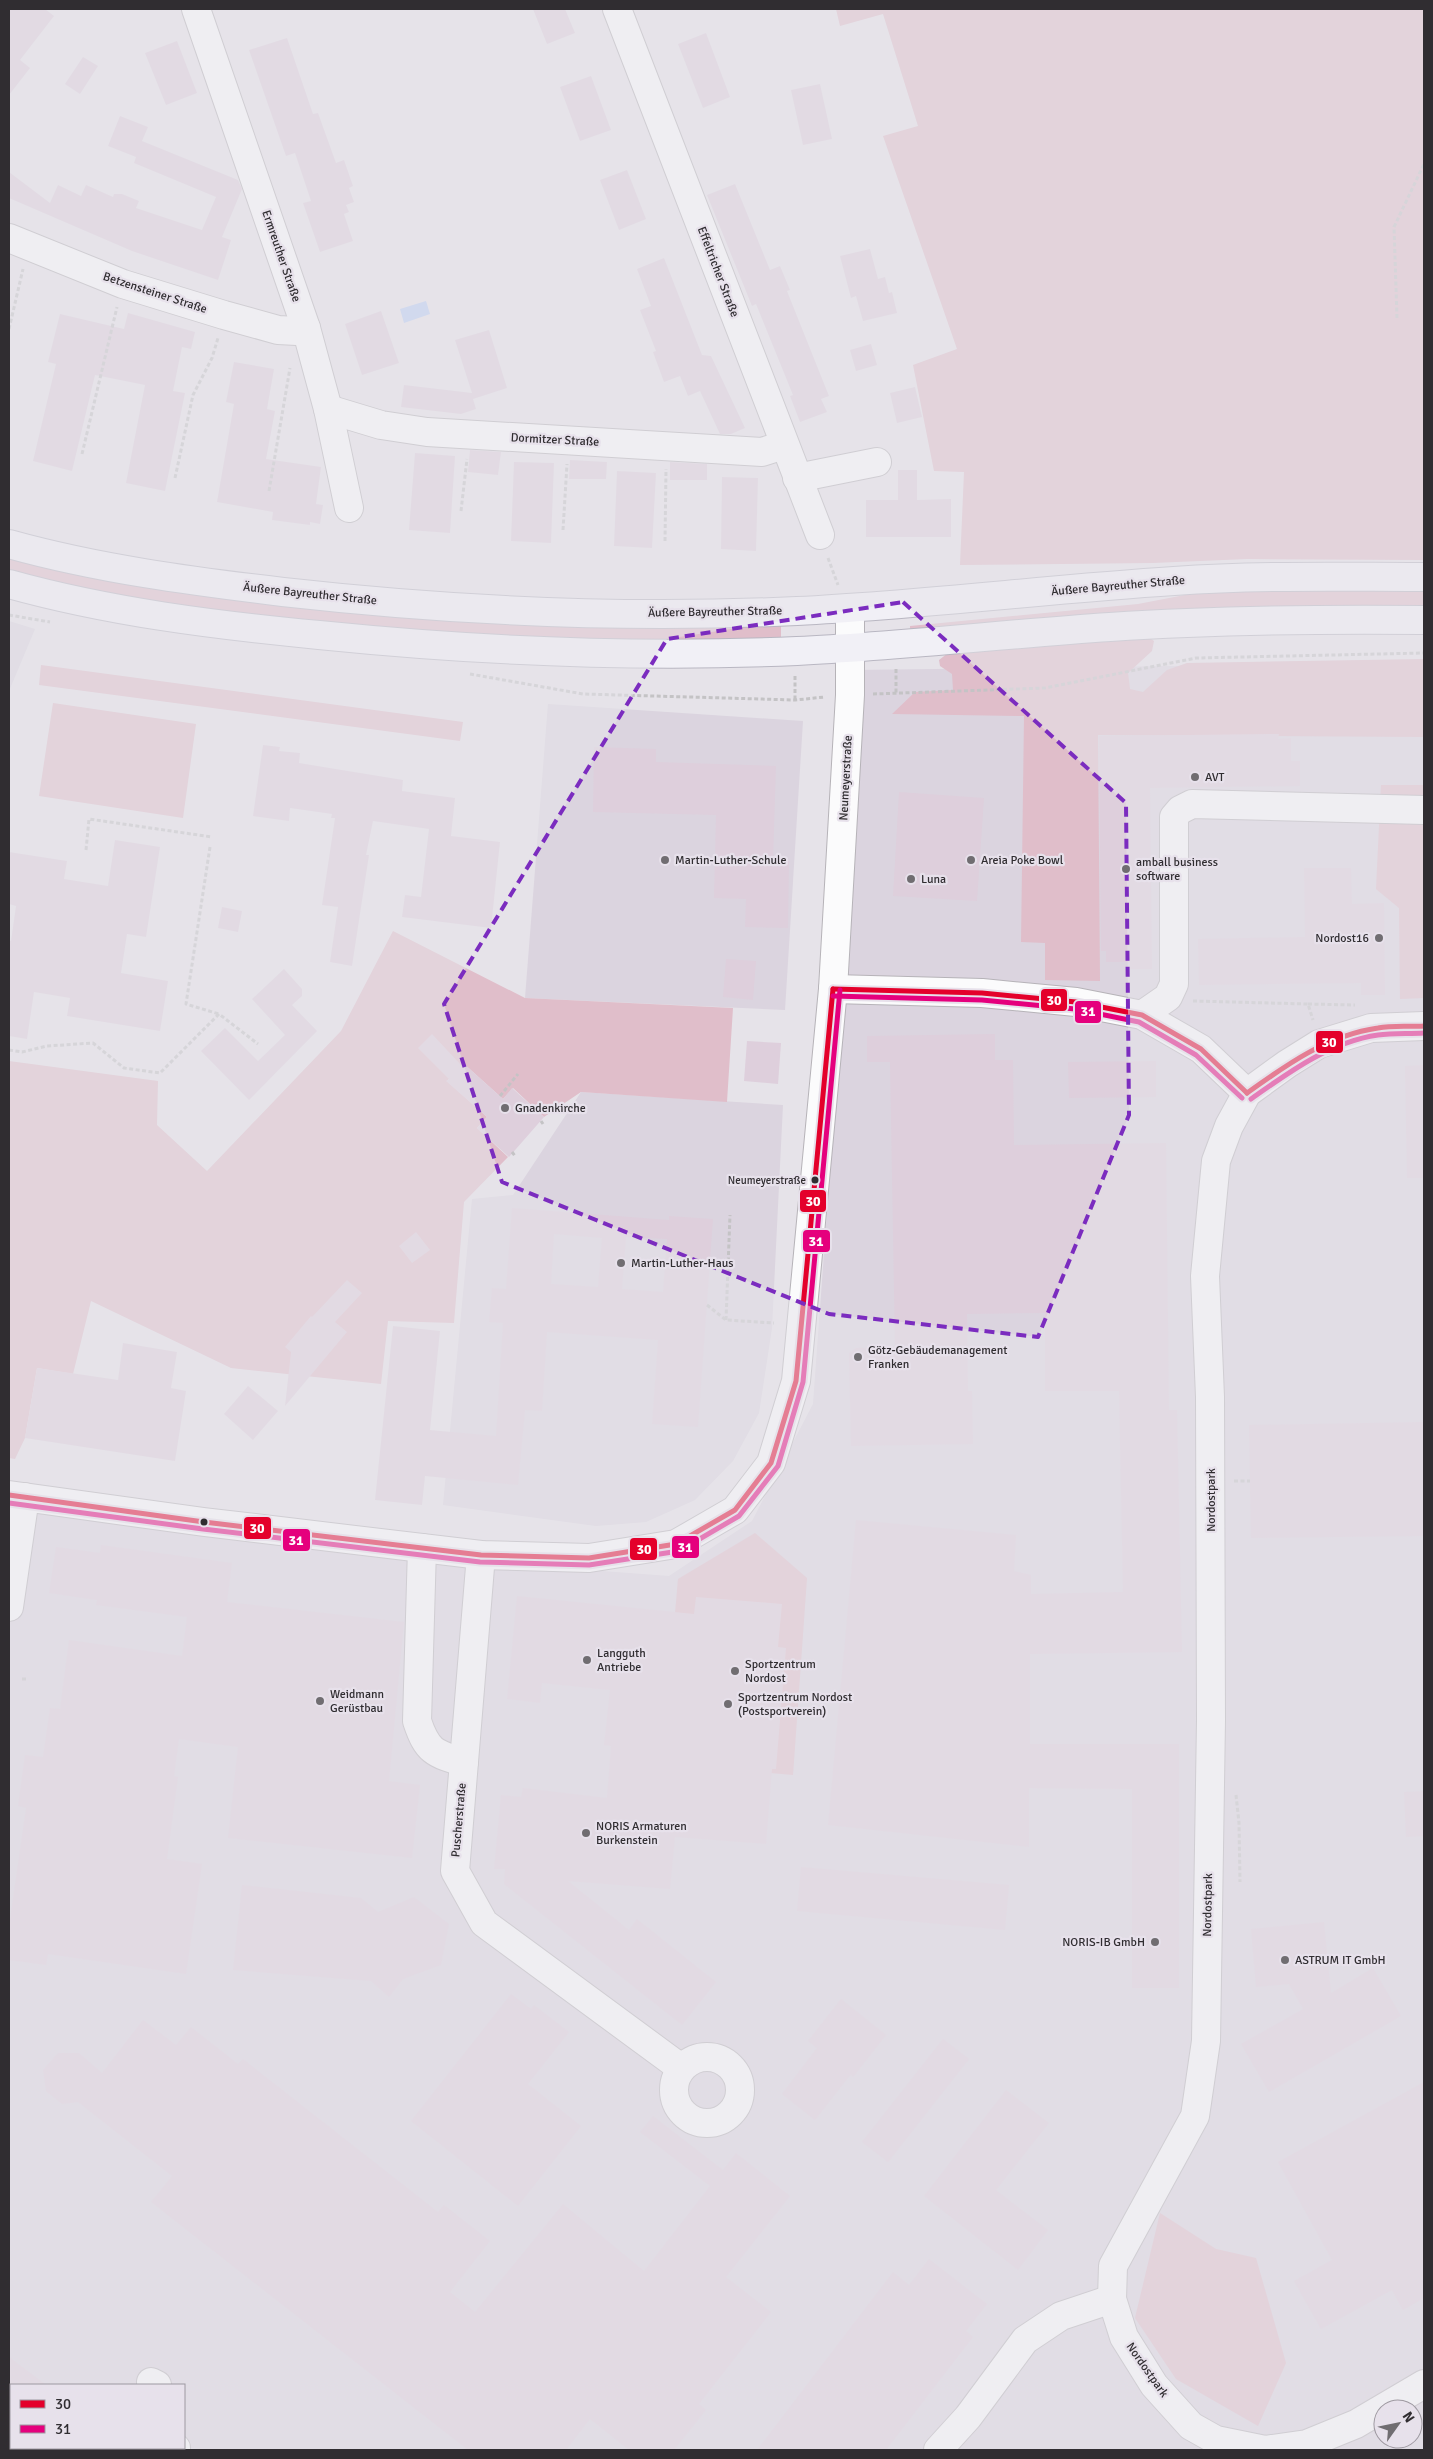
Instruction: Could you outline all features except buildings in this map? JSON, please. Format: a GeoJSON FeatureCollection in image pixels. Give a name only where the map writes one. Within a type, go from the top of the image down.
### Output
{"type":"FeatureCollection","features":[{"type":"Feature","properties":{"kind":"main road","name":"Äußere Bayreuther Straße"},"geometry":{"type":"LineString","coordinates":[[9,544],[152,575],[373,602],[460,608],[595,613],[760,612],[845,599],[1222,578],[1424,577]]}},
{"type":"Feature","properties":{"kind":"main road"},"geometry":{"type":"LineString","coordinates":[[9,584],[66,598],[175,618],[283,632],[441,646],[649,653],[851,648],[1168,624],[1424,620]]}},
{"type":"Feature","properties":{"kind":"street","name":"Ermreuther Straße"},"geometry":{"type":"LineString","coordinates":[[196,9],[328,409],[349,508]]}},
{"type":"Feature","properties":{"kind":"street","name":"Effeltricher Straße"},"geometry":{"type":"LineString","coordinates":[[617,9],[820,536]]}},
{"type":"Feature","properties":{"kind":"street","name":"Betzensteiner Straße"},"geometry":{"type":"LineString","coordinates":[[19,242],[123,284],[278,330],[301,329]]}},
{"type":"Feature","properties":{"kind":"street","name":"Dormitzer Straße"},"geometry":{"type":"LineString","coordinates":[[328,409],[381,425],[469,436],[762,452],[784,446]]}},
{"type":"Feature","properties":{"kind":"street"},"geometry":{"type":"LineString","coordinates":[[798,478],[878,462]]}},
{"type":"Feature","properties":{"kind":"street","name":"Neumeyerstraße"},"geometry":{"type":"LineString","coordinates":[[17,1496],[482,1555],[589,1558],[676,1544],[735,1510],[771,1462],[796,1382],[841,886],[851,648],[845,599]]}},
{"type":"Feature","properties":{"kind":"street"},"geometry":{"type":"LineString","coordinates":[[1142,1015],[1168,997],[1174,984],[1174,817],[1180,810],[1192,804],[1424,810]]}},
{"type":"Feature","properties":{"kind":"street"},"geometry":{"type":"LineString","coordinates":[[833,989],[982,993],[1076,1002],[1142,1015],[1201,1049],[1248,1093]]}},
{"type":"Feature","properties":{"kind":"street","name":"Nordostpark"},"geometry":{"type":"LineString","coordinates":[[1424,1026],[1371,1028],[1320,1044],[1287,1064],[1248,1093],[1229,1126],[1216,1161],[1206,1276],[1210,1397],[1211,1681],[1206,2041],[1195,2116],[1113,2266],[1112,2299],[1124,2337],[1154,2385],[1191,2426],[1216,2440],[1265,2450],[1306,2444],[1356,2424],[1424,2384]]}},
{"type":"Feature","properties":{"kind":"street"},"geometry":{"type":"LineString","coordinates":[[9,1608],[17,1496]]}},
{"type":"Feature","properties":{"kind":"street"},"geometry":{"type":"LineString","coordinates":[[422,1548],[416,1721],[424,1742],[441,1756],[464,1762]]}},
{"type":"Feature","properties":{"kind":"street","name":"Puscherstraße"},"geometry":{"type":"LineString","coordinates":[[482,1555],[455,1871],[484,1923],[681,2068]]}},
{"type":"Feature","properties":{"kind":"street"},"geometry":{"type":"LineString","coordinates":[[938,2450],[968,2417],[1025,2340],[1062,2316],[1112,2299]]}},
{"type":"Feature","properties":{"kind":"path"},"geometry":{"type":"LineString","coordinates":[[1397,318],[1394,227],[1424,164]]}},
{"type":"Feature","properties":{"kind":"path"},"geometry":{"type":"LineString","coordinates":[[9,329],[19,242]]}},
{"type":"Feature","properties":{"kind":"path"},"geometry":{"type":"LineString","coordinates":[[82,454],[123,284]]}},
{"type":"Feature","properties":{"kind":"path"},"geometry":{"type":"LineString","coordinates":[[175,478],[193,395],[212,358],[224,315]]}},
{"type":"Feature","properties":{"kind":"path"},"geometry":{"type":"LineString","coordinates":[[269,491],[301,329]]}},
{"type":"Feature","properties":{"kind":"path"},"geometry":{"type":"LineString","coordinates":[[461,511],[469,436]]}},
{"type":"Feature","properties":{"kind":"path"},"geometry":{"type":"LineString","coordinates":[[563,530],[568,441]]}},
{"type":"Feature","properties":{"kind":"path"},"geometry":{"type":"LineString","coordinates":[[665,541],[666,446]]}},
{"type":"Feature","properties":{"kind":"path"},"geometry":{"type":"LineString","coordinates":[[820,536],[845,599]]}},
{"type":"Feature","properties":{"kind":"path"},"geometry":{"type":"LineString","coordinates":[[86,850],[89,819],[212,837]]}},
{"type":"Feature","properties":{"kind":"path"},"geometry":{"type":"LineString","coordinates":[[210,847],[186,1004],[219,1014],[258,1044]]}},
{"type":"Feature","properties":{"kind":"path"},"geometry":{"type":"LineString","coordinates":[[1190,1001],[1308,1004],[1320,1044]]}},
{"type":"Feature","properties":{"kind":"path"},"geometry":{"type":"LineString","coordinates":[[9,1050],[22,1052],[47,1046],[93,1043],[124,1068],[160,1073],[219,1014]]}},
{"type":"Feature","properties":{"kind":"path"},"geometry":{"type":"LineString","coordinates":[[500,1096],[518,1074]]}},
{"type":"Feature","properties":{"kind":"path"},"geometry":{"type":"LineString","coordinates":[[726,1320],[730,1215]]}},
{"type":"Feature","properties":{"kind":"path"},"geometry":{"type":"LineString","coordinates":[[707,1305],[726,1320],[774,1324]]}},
{"type":"Feature","properties":{"kind":"highlighted area"},"geometry":{"type":"Polygon","coordinates":[[[903,602],[1126,803],[1129,1115],[1038,1337],[829,1314],[502,1182],[444,1004],[667,639],[903,602]]]}},
{"type":"Feature","properties":{"kind":"shaded area"},"geometry":{"type":"Polygon","coordinates":[[[836,9],[1424,9],[1424,560],[1247,559],[1153,563],[960,565],[964,472],[934,471],[913,365],[957,349],[883,136],[918,126],[883,14],[840,26],[836,9]]]}},
{"type":"Feature","properties":{"kind":"shaded area"},"geometry":{"type":"Polygon","coordinates":[[[9,554],[47,564],[781,623],[781,640],[649,642],[432,635],[159,604],[9,573],[9,554]]]}},
{"type":"Feature","properties":{"kind":"shaded area"},"geometry":{"type":"Polygon","coordinates":[[[1221,588],[1424,588],[1424,609],[910,632],[910,626],[1138,604],[1221,588]]]}},
{"type":"Feature","properties":{"kind":"shaded area"},"geometry":{"type":"Polygon","coordinates":[[[9,621],[35,629],[9,691],[9,621]]]}},
{"type":"Feature","properties":{"kind":"shaded area"},"geometry":{"type":"Polygon","coordinates":[[[1145,635],[1154,641],[1152,651],[1128,673],[1130,689],[1143,692],[1167,670],[1187,663],[1424,659],[1424,737],[1098,735],[1100,981],[1045,980],[1045,943],[1021,942],[1024,716],[892,714],[915,692],[953,690],[952,674],[940,666],[939,660],[952,650],[1145,635]]]}},
{"type":"Feature","properties":{"kind":"shaded area"},"geometry":{"type":"Polygon","coordinates":[[[1424,663],[1424,2450],[9,2450],[9,1503],[361,1553],[669,1576],[752,1521],[813,1404],[842,1007],[852,670],[1424,663]]]}},
{"type":"Feature","properties":{"kind":"shaded area"},"geometry":{"type":"Polygon","coordinates":[[[41,665],[463,722],[460,741],[39,685],[41,665]]]}},
{"type":"Feature","properties":{"kind":"shaded area"},"geometry":{"type":"Polygon","coordinates":[[[53,703],[196,724],[183,818],[39,796],[53,703]]]}},
{"type":"Feature","properties":{"kind":"shaded area","name":"Martin-Luther-Schule"},"geometry":{"type":"Polygon","coordinates":[[[548,704],[803,721],[785,1010],[525,998],[548,704]]]}},
{"type":"Feature","properties":{"kind":"shaded area"},"geometry":{"type":"Polygon","coordinates":[[[1381,785],[1424,785],[1424,998],[1400,999],[1399,908],[1376,889],[1381,785]]]}},
{"type":"Feature","properties":{"kind":"shaded area"},"geometry":{"type":"Polygon","coordinates":[[[393,931],[525,998],[733,1008],[727,1102],[581,1092],[544,1117],[513,1088],[503,1099],[463,1063],[447,1081],[487,1117],[477,1128],[508,1157],[464,1202],[454,1323],[388,1321],[381,1384],[231,1368],[91,1301],[73,1374],[37,1368],[25,1438],[15,1459],[9,1458],[9,1061],[158,1081],[157,1125],[207,1171],[341,1031],[393,931]]]}},
{"type":"Feature","properties":{"kind":"shaded area","name":"Martin-Luther-Haus"},"geometry":{"type":"Polygon","coordinates":[[[581,1092],[783,1105],[772,1328],[759,1413],[733,1461],[695,1500],[646,1522],[596,1526],[443,1505],[472,1199],[513,1195],[581,1092]]]}},
{"type":"Feature","properties":{"kind":"shaded area","name":"Sportzentrum Nordost"},"geometry":{"type":"Polygon","coordinates":[[[755,1533],[807,1578],[793,1775],[662,1763],[678,1579],[755,1533]]]}},
{"type":"Feature","properties":{"kind":"shaded area"},"geometry":{"type":"Polygon","coordinates":[[[1160,2213],[1216,2249],[1256,2258],[1286,2363],[1258,2426],[1176,2379],[1135,2318],[1160,2213]]]}},
{"type":"Feature","properties":{"kind":"water"},"geometry":{"type":"Polygon","coordinates":[[[426,301],[430,314],[404,323],[400,309],[426,301]]]}},
{"type":"Feature","properties":{"kind":"transit line","name":"30"},"geometry":{"type":"LineString","coordinates":[[833,989],[982,993],[1076,1002],[1142,1015],[1201,1049],[1247,1093]]}},
{"type":"Feature","properties":{"kind":"transit line","name":"30"},"geometry":{"type":"LineString","coordinates":[[9,1495],[204,1522],[481,1555],[589,1558],[676,1544],[735,1510],[771,1463],[796,1381],[833,989]]}},
{"type":"Feature","properties":{"kind":"transit line","name":"31"},"geometry":{"type":"LineString","coordinates":[[9,1503],[203,1529],[480,1562],[589,1565],[679,1551],[739,1516],[778,1466],[803,1382],[840,990]]}},
{"type":"Feature","properties":{"kind":"transit line","name":"31"},"geometry":{"type":"LineString","coordinates":[[833,996],[982,1000],[1075,1009],[1139,1022],[1196,1055],[1242,1098]]}},
{"type":"Feature","properties":{"kind":"transit line","name":"30"},"geometry":{"type":"LineString","coordinates":[[1247,1093],[1292,1062],[1342,1037],[1384,1027],[1424,1026]]}},
{"type":"Feature","properties":{"kind":"transit line","name":"31"},"geometry":{"type":"LineString","coordinates":[[1251,1099],[1295,1069],[1343,1044],[1378,1035],[1424,1033]]}},
{"type":"Feature","properties":{"kind":"place","name":"AVT"},"geometry":{"type":"Point","coordinates":[1195,777]}},
{"type":"Feature","properties":{"kind":"place","name":"Martin-Luther-Schule"},"geometry":{"type":"Point","coordinates":[665,860]}},
{"type":"Feature","properties":{"kind":"place","name":"Areia Poke Bowl"},"geometry":{"type":"Point","coordinates":[971,860]}},
{"type":"Feature","properties":{"kind":"place","name":"amball business software"},"geometry":{"type":"Point","coordinates":[1126,869]}},
{"type":"Feature","properties":{"kind":"place","name":"Luna"},"geometry":{"type":"Point","coordinates":[911,879]}},
{"type":"Feature","properties":{"kind":"place","name":"Nordost16"},"geometry":{"type":"Point","coordinates":[1379,938]}},
{"type":"Feature","properties":{"kind":"place","name":"Gnadenkirche"},"geometry":{"type":"Point","coordinates":[505,1108]}},
{"type":"Feature","properties":{"kind":"place","name":"Neumeyerstraße"},"geometry":{"type":"Point","coordinates":[815,1180]}},
{"type":"Feature","properties":{"kind":"place","name":"Martin-Luther-Haus"},"geometry":{"type":"Point","coordinates":[621,1263]}},
{"type":"Feature","properties":{"kind":"place","name":"Götz-Gebäudemanagement Franken"},"geometry":{"type":"Point","coordinates":[858,1357]}},
{"type":"Feature","properties":{"kind":"place","name":"Langguth Antriebe"},"geometry":{"type":"Point","coordinates":[587,1660]}},
{"type":"Feature","properties":{"kind":"place","name":"Sportzentrum Nordost"},"geometry":{"type":"Point","coordinates":[735,1671]}},
{"type":"Feature","properties":{"kind":"place","name":"Weidmann Gerüstbau"},"geometry":{"type":"Point","coordinates":[320,1701]}},
{"type":"Feature","properties":{"kind":"place","name":"Sportzentrum Nordost (Postsportverein)"},"geometry":{"type":"Point","coordinates":[728,1704]}},
{"type":"Feature","properties":{"kind":"place","name":"NORIS Armaturen Burkenstein"},"geometry":{"type":"Point","coordinates":[586,1833]}},
{"type":"Feature","properties":{"kind":"place","name":"NORIS-IB GmbH"},"geometry":{"type":"Point","coordinates":[1155,1942]}},
{"type":"Feature","properties":{"kind":"place","name":"ASTRUM IT GmbH"},"geometry":{"type":"Point","coordinates":[1285,1960]}}]}
